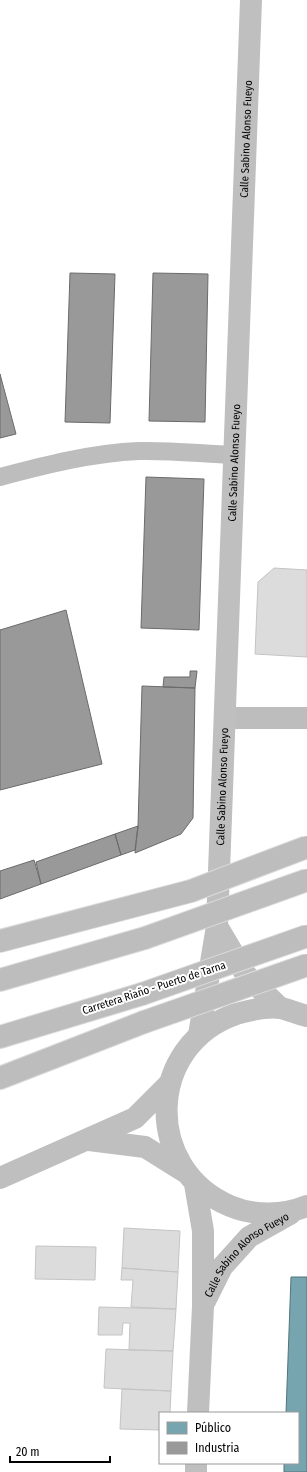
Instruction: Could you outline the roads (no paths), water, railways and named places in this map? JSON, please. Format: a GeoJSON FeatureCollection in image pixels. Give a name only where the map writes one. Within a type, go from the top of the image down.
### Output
{"type":"FeatureCollection","features":[{"type":"Feature","properties":{"kind":"main road"},"geometry":{"type":"LineString","coordinates":[[225,718],[307,718]]}},
{"type":"Feature","properties":{"kind":"main road"},"geometry":{"type":"LineString","coordinates":[[0,942],[191,891],[307,847]]}},
{"type":"Feature","properties":{"kind":"main road"},"geometry":{"type":"LineString","coordinates":[[0,980],[145,938],[307,880]]}},
{"type":"Feature","properties":{"kind":"main road","name":"Carretera Riaño - Puerto de Tarna"},"geometry":{"type":"LineString","coordinates":[[0,1037],[142,994],[307,936]]}},
{"type":"Feature","properties":{"kind":"main road"},"geometry":{"type":"LineString","coordinates":[[0,1078],[144,1022],[307,966]]}},
{"type":"Feature","properties":{"kind":"street","name":"Calle Sabino Alonso Fueyo"},"geometry":{"type":"LineString","coordinates":[[199,1036],[205,988],[217,926],[251,0]]}},
{"type":"Feature","properties":{"kind":"street"},"geometry":{"type":"LineString","coordinates":[[217,926],[246,975],[280,1008]]}},
{"type":"Feature","properties":{"kind":"street"},"geometry":{"type":"LineString","coordinates":[[191,1179],[171,1145],[166,1114],[170,1083],[181,1057],[199,1036],[223,1019],[251,1009],[280,1008],[307,1016]]}},
{"type":"Feature","properties":{"kind":"street"},"geometry":{"type":"LineString","coordinates":[[0,1178],[90,1140],[135,1118],[170,1083]]}},
{"type":"Feature","properties":{"kind":"street"},"geometry":{"type":"LineString","coordinates":[[90,1140],[145,1147],[191,1179],[217,1200],[243,1211],[270,1214],[303,1208]]}},
{"type":"Feature","properties":{"kind":"street","name":"Calle Sabino Alonso Fueyo"},"geometry":{"type":"LineString","coordinates":[[191,1179],[203,1232],[203,1306],[198,1412]]}},
{"type":"Feature","properties":{"kind":"street","name":"Calle Sabino Alonso Fueyo"},"geometry":{"type":"LineString","coordinates":[[203,1306],[222,1267],[249,1237],[303,1208]]}},
{"type":"Feature","properties":{"kind":"lane"},"geometry":{"type":"LineString","coordinates":[[0,477],[56,462],[140,451],[234,455]]}}]}
